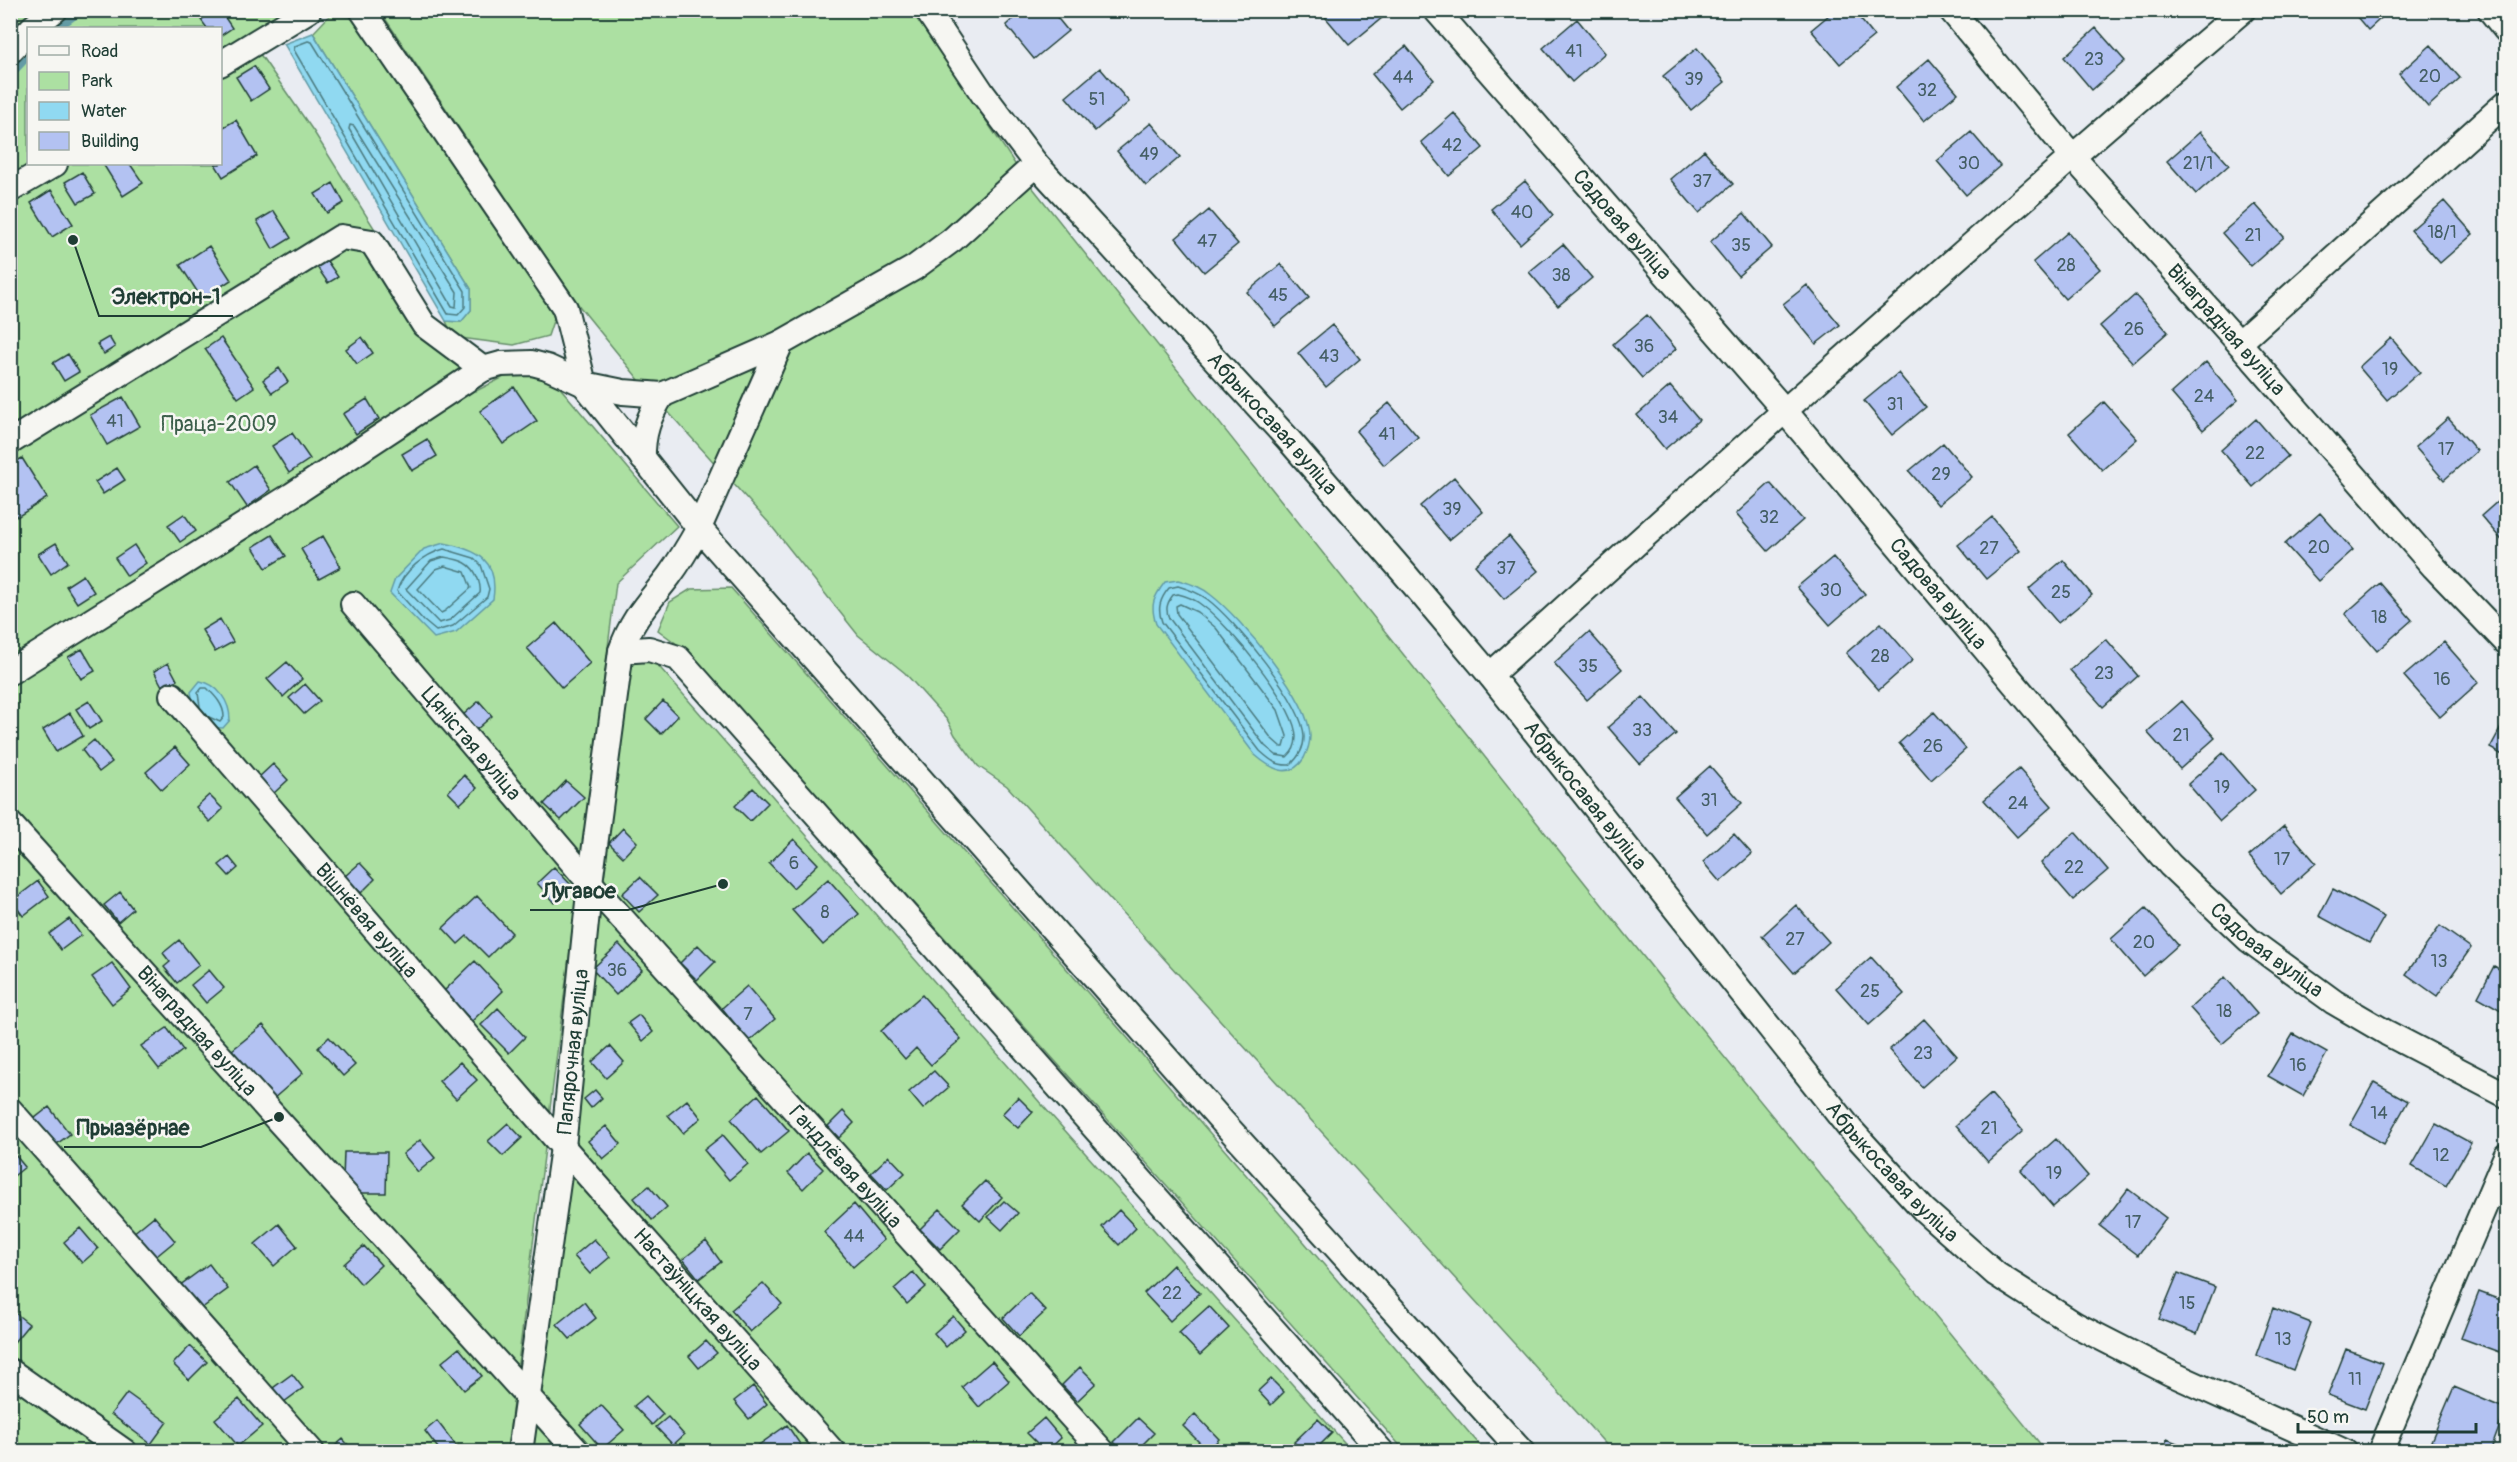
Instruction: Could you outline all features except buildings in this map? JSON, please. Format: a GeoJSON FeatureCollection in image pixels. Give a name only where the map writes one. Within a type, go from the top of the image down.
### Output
{"type":"FeatureCollection","features":[{"type":"Feature","properties":{"kind":"street"},"geometry":{"type":"LineString","coordinates":[[33,27],[55,10]]}},
{"type":"Feature","properties":{"kind":"street"},"geometry":{"type":"LineString","coordinates":[[222,63],[309,10]]}},
{"type":"Feature","properties":{"kind":"street"},"geometry":{"type":"LineString","coordinates":[[362,10],[565,308],[584,384],[643,459],[699,528],[1222,1121],[1522,1452]]}},
{"type":"Feature","properties":{"kind":"street","name":"Абрыкосавая вуліца"},"geometry":{"type":"LineString","coordinates":[[927,10],[983,94],[1036,164],[1288,439],[1490,675],[1851,1130],[1924,1210],[1996,1274],[2076,1325],[2170,1373],[2345,1452]]}},
{"type":"Feature","properties":{"kind":"street","name":"Садовая вуліца"},"geometry":{"type":"LineString","coordinates":[[1436,10],[1784,410],[2096,781],[2170,865],[2249,940],[2334,1002],[2387,1033],[2506,1095]]}},
{"type":"Feature","properties":{"kind":"street","name":"Вінаградная вуліца"},"geometry":{"type":"LineString","coordinates":[[1951,10],[2072,156],[2239,342],[2433,567],[2506,642]]}},
{"type":"Feature","properties":{"kind":"street"},"geometry":{"type":"LineString","coordinates":[[1490,675],[1784,410],[2072,156],[2243,10]]}},
{"type":"Feature","properties":{"kind":"street"},"geometry":{"type":"LineString","coordinates":[[2490,10],[2506,30]]}},
{"type":"Feature","properties":{"kind":"street"},"geometry":{"type":"LineString","coordinates":[[10,51],[27,33]]}},
{"type":"Feature","properties":{"kind":"street"},"geometry":{"type":"LineString","coordinates":[[2239,342],[2506,103]]}},
{"type":"Feature","properties":{"kind":"street"},"geometry":{"type":"LineString","coordinates":[[10,672],[292,495],[483,369],[501,364],[532,363],[547,367],[584,384],[623,392],[662,395],[781,343],[914,268],[952,240],[1036,164]]}},
{"type":"Feature","properties":{"kind":"street"},"geometry":{"type":"LineString","coordinates":[[10,190],[53,165]]}},
{"type":"Feature","properties":{"kind":"street"},"geometry":{"type":"LineString","coordinates":[[10,442],[341,237],[372,242],[424,325],[483,369]]}},
{"type":"Feature","properties":{"kind":"street","name":"Папярочная вуліца"},"geometry":{"type":"LineString","coordinates":[[520,1452],[562,1147],[590,883],[621,651],[627,630],[673,570],[699,528],[781,343]]}},
{"type":"Feature","properties":{"kind":"street"},"geometry":{"type":"LineString","coordinates":[[643,459],[642,446],[647,422],[662,395]]}},
{"type":"Feature","properties":{"kind":"street","name":"Цяністая вуліца"},"geometry":{"type":"LineString","coordinates":[[353,604],[590,883]]}},
{"type":"Feature","properties":{"kind":"street"},"geometry":{"type":"LineString","coordinates":[[621,651],[649,649],[678,658],[1382,1452]]}},
{"type":"Feature","properties":{"kind":"street","name":"Вішнёвая вуліца"},"geometry":{"type":"LineString","coordinates":[[172,695],[562,1147]]}},
{"type":"Feature","properties":{"kind":"street","name":"Вінаградная вуліца"},"geometry":{"type":"LineString","coordinates":[[10,824],[578,1452]]}},
{"type":"Feature","properties":{"kind":"street","name":"Гандлёвая вуліца"},"geometry":{"type":"LineString","coordinates":[[590,883],[1103,1452]]}},
{"type":"Feature","properties":{"kind":"street"},"geometry":{"type":"LineString","coordinates":[[10,1110],[312,1452]]}},
{"type":"Feature","properties":{"kind":"street","name":"Настаўніцкая вуліца"},"geometry":{"type":"LineString","coordinates":[[562,1147],[833,1452]]}},
{"type":"Feature","properties":{"kind":"street"},"geometry":{"type":"LineString","coordinates":[[2380,1452],[2506,1156]]}},
{"type":"Feature","properties":{"kind":"street"},"geometry":{"type":"LineString","coordinates":[[10,1371],[125,1452]]}},
{"type":"Feature","properties":{"kind":"green space","name":"Праца-2009"},"geometry":{"type":"Polygon","coordinates":[[[10,11],[275,11],[280,17],[248,37],[314,132],[476,391],[514,372],[551,377],[677,526],[616,583],[507,1451],[11,1451],[10,11]]]}},
{"type":"Feature","properties":{"kind":"green space"},"geometry":{"type":"Polygon","coordinates":[[[380,11],[913,11],[1021,173],[1681,1004],[2046,1451],[1612,1451],[1007,786],[978,766],[955,735],[948,721],[905,673],[858,635],[769,523],[640,381],[580,307],[380,11]]]}},
{"type":"Feature","properties":{"kind":"green space"},"geometry":{"type":"Polygon","coordinates":[[[330,15],[355,18],[540,286],[554,318],[548,336],[514,345],[453,337],[446,321],[461,322],[471,310],[471,289],[313,33],[330,15]]]}},
{"type":"Feature","properties":{"kind":"green space"},"geometry":{"type":"Polygon","coordinates":[[[731,588],[1125,1035],[1485,1451],[1405,1451],[689,653],[658,630],[670,602],[691,589],[731,588]]]}},
{"type":"Feature","properties":{"kind":"green space"},"geometry":{"type":"Polygon","coordinates":[[[623,662],[655,662],[1043,1106],[1352,1451],[527,1452],[623,662]]]}},
{"type":"Feature","properties":{"kind":"water"},"geometry":{"type":"Polygon","coordinates":[[[313,33],[471,289],[471,310],[461,322],[446,321],[284,44],[313,33]]]}},
{"type":"Feature","properties":{"kind":"water"},"geometry":{"type":"Polygon","coordinates":[[[444,543],[476,553],[483,559],[493,574],[493,599],[456,632],[434,638],[390,593],[395,579],[424,549],[444,543]]]}},
{"type":"Feature","properties":{"kind":"water"},"geometry":{"type":"Polygon","coordinates":[[[1178,580],[1204,590],[1239,621],[1271,660],[1299,702],[1310,736],[1304,758],[1293,769],[1286,771],[1273,768],[1255,755],[1156,624],[1153,612],[1155,597],[1165,582],[1178,580]]]}},
{"type":"Feature","properties":{"kind":"water"},"geometry":{"type":"Polygon","coordinates":[[[200,681],[217,690],[228,707],[230,720],[223,728],[209,725],[196,711],[191,692],[200,681]]]}},
{"type":"Feature","properties":{"kind":"waterway"},"geometry":{"type":"LineString","coordinates":[[58,27],[82,10]]}},
{"type":"Feature","properties":{"kind":"waterway"},"geometry":{"type":"LineString","coordinates":[[10,75],[27,57]]}},
{"type":"Feature","properties":{"kind":"place","name":"Электрон-1"},"geometry":{"type":"Point","coordinates":[73,240]}},
{"type":"Feature","properties":{"kind":"place","name":"Лугавое"},"geometry":{"type":"Point","coordinates":[723,884]}},
{"type":"Feature","properties":{"kind":"place","name":"Прыазёрнае"},"geometry":{"type":"Point","coordinates":[279,1117]}}]}
